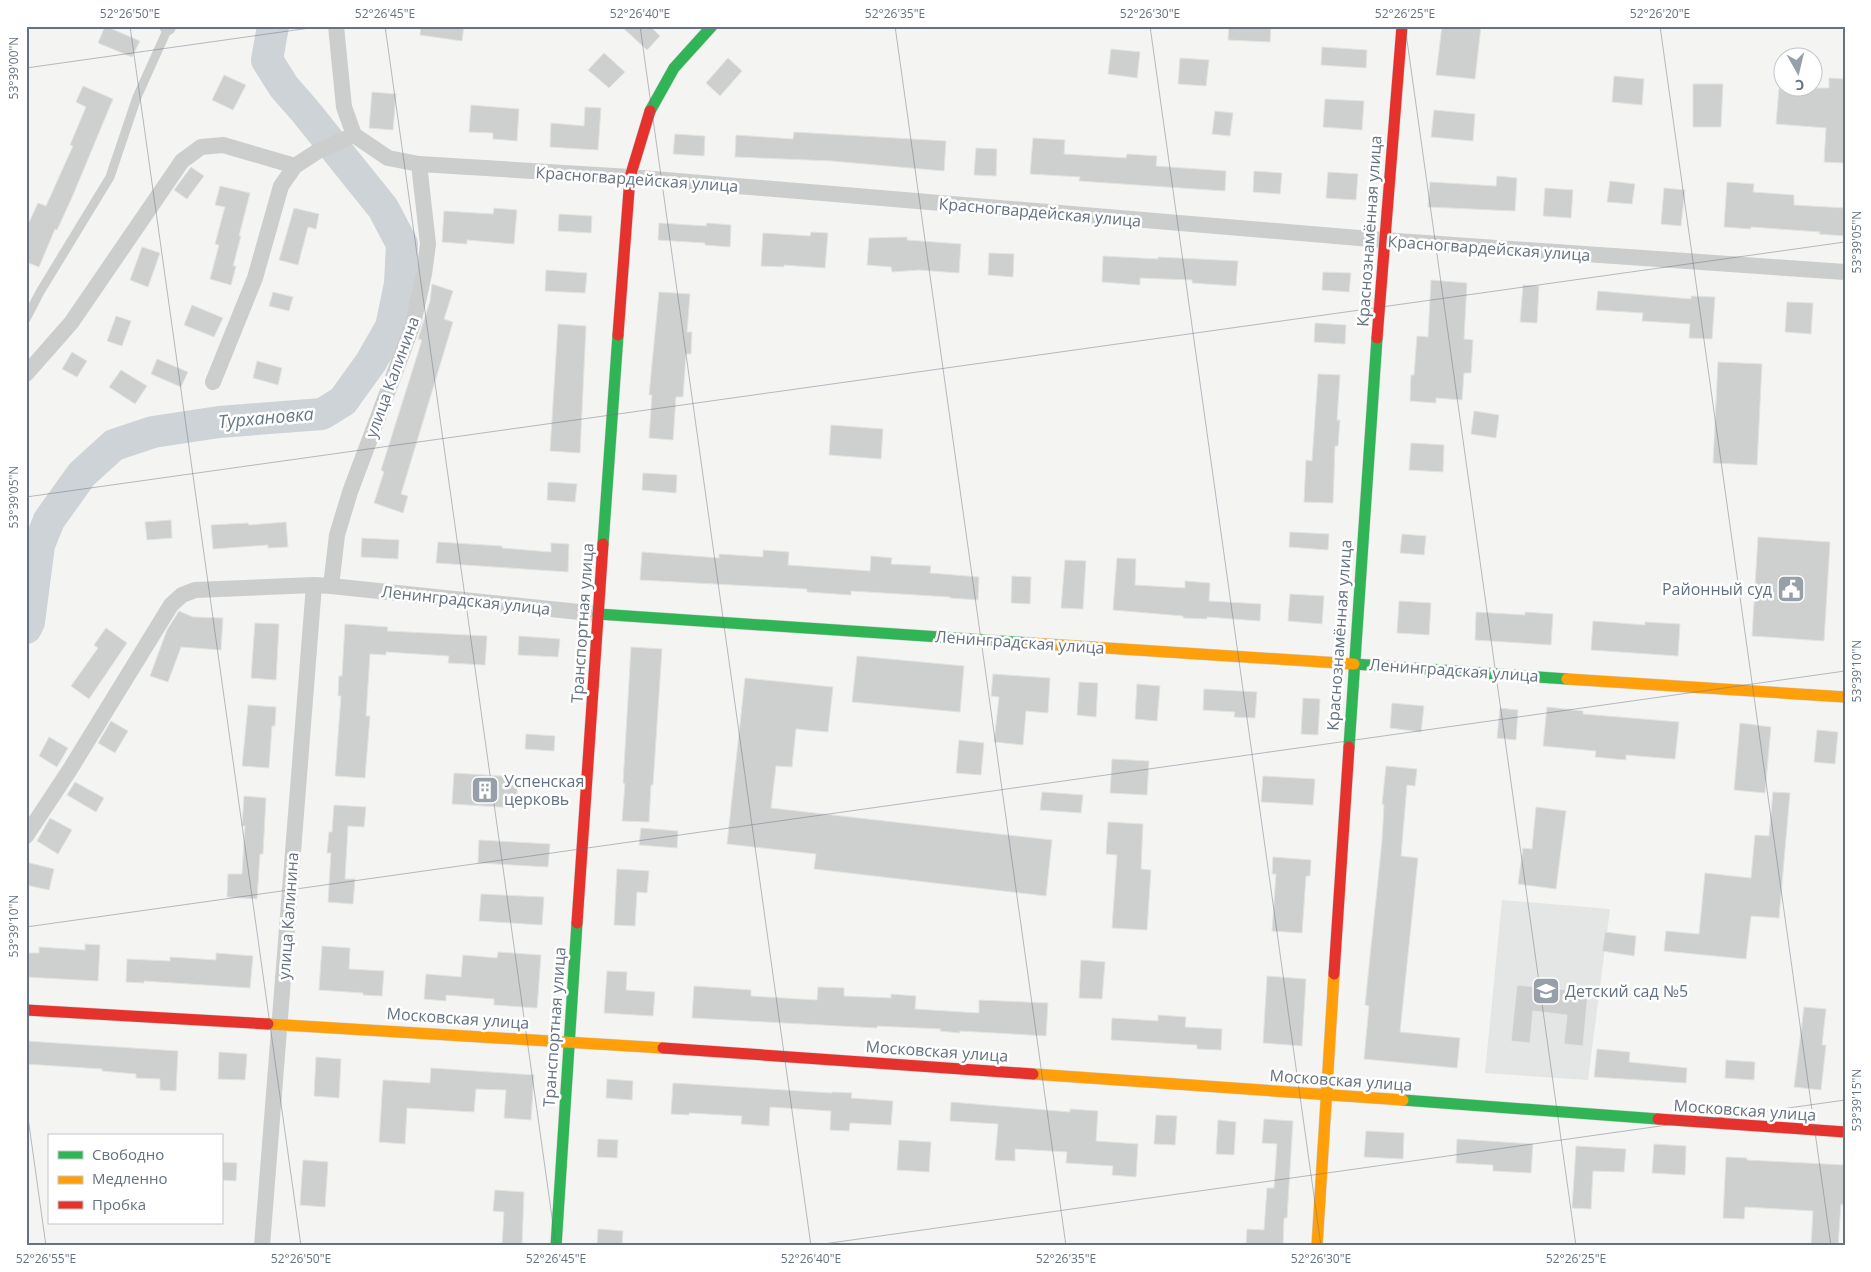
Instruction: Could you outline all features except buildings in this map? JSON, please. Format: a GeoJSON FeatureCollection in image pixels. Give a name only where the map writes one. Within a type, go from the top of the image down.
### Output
{"type":"FeatureCollection","features":[{"type":"Feature","properties":{"kind":"street"},"geometry":{"type":"LineString","coordinates":[[214,382],[255,278],[282,186],[294,166],[318,151],[354,136],[344,107],[336,26]]}},
{"type":"Feature","properties":{"kind":"street","name":"Транспортная улица"},"geometry":{"type":"LineString","coordinates":[[556,1246],[598,614],[630,177],[650,110],[674,68],[712,26]]}},
{"type":"Feature","properties":{"kind":"street","name":"Краснознамённая улица"},"geometry":{"type":"LineString","coordinates":[[1317,1246],[1353,663],[1384,240],[1402,26]]}},
{"type":"Feature","properties":{"kind":"street","name":"Красногвардейская улица"},"geometry":{"type":"LineString","coordinates":[[354,136],[388,158],[418,164],[630,177],[1384,240],[1845,272]]}},
{"type":"Feature","properties":{"kind":"street"},"geometry":{"type":"LineString","coordinates":[[26,374],[71,323],[182,161],[201,147],[223,145],[294,166]]}},
{"type":"Feature","properties":{"kind":"street","name":"улица Калинина"},"geometry":{"type":"LineString","coordinates":[[332,586],[337,535],[350,492],[413,324],[424,274],[428,244],[418,164]]}},
{"type":"Feature","properties":{"kind":"street","name":"улица Калинина"},"geometry":{"type":"LineString","coordinates":[[262,1246],[314,585]]}},
{"type":"Feature","properties":{"kind":"street","name":"Ленинградская улица"},"geometry":{"type":"LineString","coordinates":[[26,836],[69,771],[171,605],[182,595],[196,590],[314,585],[332,586],[598,614],[1845,697]]}},
{"type":"Feature","properties":{"kind":"street","name":"Московская улица"},"geometry":{"type":"LineString","coordinates":[[26,1010],[569,1041],[1845,1132]]}},
{"type":"Feature","properties":{"kind":"lane"},"geometry":{"type":"LineString","coordinates":[[26,319],[40,292],[110,177],[137,97],[168,27]]}},
{"type":"Feature","properties":{"kind":"shaded area","name":"Детский сад №5"},"geometry":{"type":"Polygon","coordinates":[[[1502,900],[1610,909],[1588,1080],[1485,1073],[1502,900]]]}},
{"type":"Feature","properties":{"kind":"waterway","name":"Турхановка"},"geometry":{"type":"LineString","coordinates":[[26,628],[29,622],[39,545],[49,520],[82,474],[114,445],[153,432],[219,422],[322,414],[343,401],[371,362],[391,327],[400,284],[402,244],[383,208],[284,87],[267,60],[273,26]]}},
{"type":"Feature","properties":{"kind":"traffic: fast"},"geometry":{"type":"LineString","coordinates":[[650,111],[674,68],[712,26]]}},
{"type":"Feature","properties":{"kind":"traffic: fast"},"geometry":{"type":"LineString","coordinates":[[603,544],[618,335]]}},
{"type":"Feature","properties":{"kind":"traffic: fast"},"geometry":{"type":"LineString","coordinates":[[1349,747],[1377,338]]}},
{"type":"Feature","properties":{"kind":"traffic: fast"},"geometry":{"type":"LineString","coordinates":[[598,614],[1029,643]]}},
{"type":"Feature","properties":{"kind":"traffic: fast"},"geometry":{"type":"LineString","coordinates":[[1354,664],[1567,679]]}},
{"type":"Feature","properties":{"kind":"traffic: fast"},"geometry":{"type":"LineString","coordinates":[[556,1246],[577,923]]}},
{"type":"Feature","properties":{"kind":"traffic: fast"},"geometry":{"type":"LineString","coordinates":[[1403,1100],[1658,1119]]}},
{"type":"Feature","properties":{"kind":"traffic: slow"},"geometry":{"type":"LineString","coordinates":[[1029,643],[1354,664]]}},
{"type":"Feature","properties":{"kind":"traffic: slow"},"geometry":{"type":"LineString","coordinates":[[1567,679],[1845,697]]}},
{"type":"Feature","properties":{"kind":"traffic: slow"},"geometry":{"type":"LineString","coordinates":[[1317,1246],[1334,974]]}},
{"type":"Feature","properties":{"kind":"traffic: slow"},"geometry":{"type":"LineString","coordinates":[[268,1024],[663,1048]]}},
{"type":"Feature","properties":{"kind":"traffic: slow"},"geometry":{"type":"LineString","coordinates":[[1033,1074],[1403,1100]]}},
{"type":"Feature","properties":{"kind":"traffic: jam"},"geometry":{"type":"LineString","coordinates":[[1377,338],[1402,26]]}},
{"type":"Feature","properties":{"kind":"traffic: jam"},"geometry":{"type":"LineString","coordinates":[[618,335],[630,177],[650,111]]}},
{"type":"Feature","properties":{"kind":"traffic: jam"},"geometry":{"type":"LineString","coordinates":[[577,923],[603,544]]}},
{"type":"Feature","properties":{"kind":"traffic: jam"},"geometry":{"type":"LineString","coordinates":[[1334,974],[1349,747]]}},
{"type":"Feature","properties":{"kind":"traffic: jam"},"geometry":{"type":"LineString","coordinates":[[26,1010],[268,1024]]}},
{"type":"Feature","properties":{"kind":"traffic: jam"},"geometry":{"type":"LineString","coordinates":[[663,1048],[1033,1074]]}},
{"type":"Feature","properties":{"kind":"traffic: jam"},"geometry":{"type":"LineString","coordinates":[[1658,1119],[1845,1132]]}},
{"type":"Feature","properties":{"kind":"place","name":"Районный суд"},"geometry":{"type":"Point","coordinates":[1791,589]}},
{"type":"Feature","properties":{"kind":"place","name":"Успенская церковь"},"geometry":{"type":"Point","coordinates":[485,790]}},
{"type":"Feature","properties":{"kind":"place","name":"Детский сад №5"},"geometry":{"type":"Point","coordinates":[1546,991]}}]}
